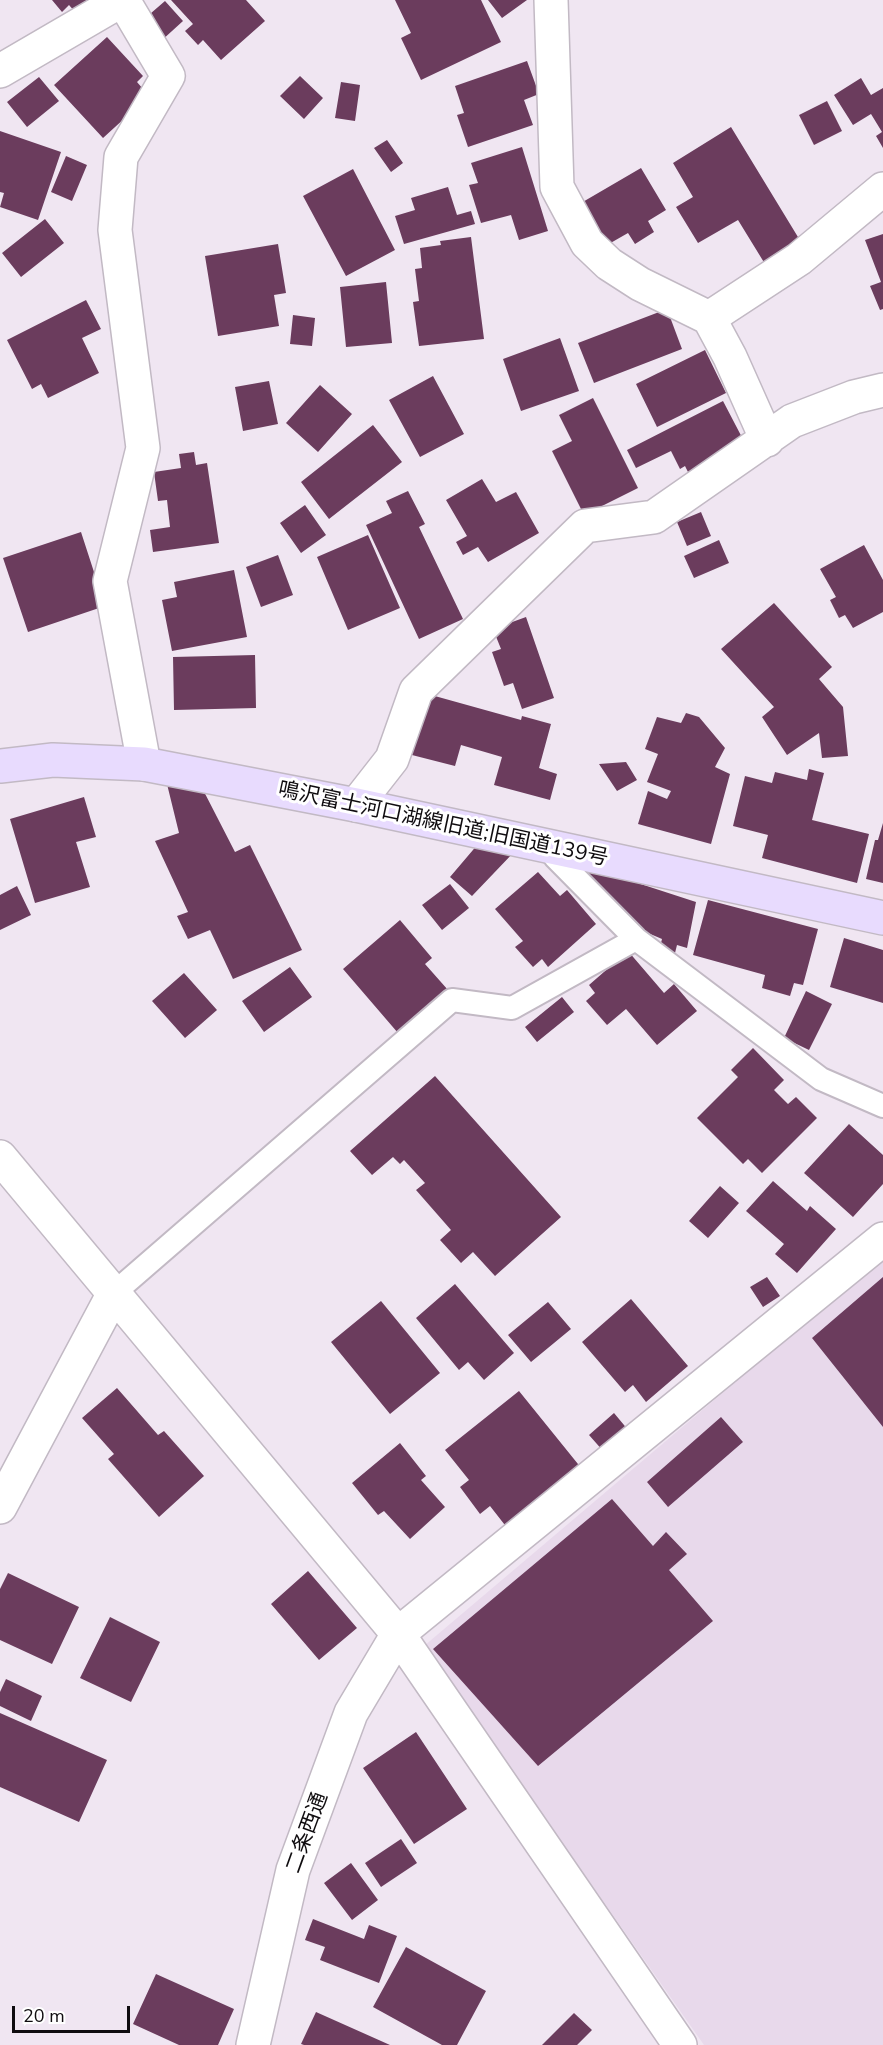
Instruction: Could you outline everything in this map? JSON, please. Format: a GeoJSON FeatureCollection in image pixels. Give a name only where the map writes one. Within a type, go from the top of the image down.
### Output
{"type":"FeatureCollection","features":[{"type":"Feature","properties":{"kind":"street"},"geometry":{"type":"LineString","coordinates":[[0,71],[122,0],[168,76],[121,157],[115,230],[142,448],[110,581],[144,764]]}},
{"type":"Feature","properties":{"kind":"street"},"geometry":{"type":"LineString","coordinates":[[551,0],[557,187],[587,243],[609,264],[640,284],[709,318],[730,357],[767,440]]}},
{"type":"Feature","properties":{"kind":"street"},"geometry":{"type":"LineString","coordinates":[[709,318],[799,260],[883,189]]}},
{"type":"Feature","properties":{"kind":"street"},"geometry":{"type":"LineString","coordinates":[[356,805],[392,759],[416,691],[585,526],[654,517],[792,421],[854,397],[883,390]]}},
{"type":"Feature","properties":{"kind":"street","name":"鳴沢富士河口湖線旧道;旧国道139号"},"geometry":{"type":"LineString","coordinates":[[0,766],[53,760],[144,764],[356,805],[883,918]]}},
{"type":"Feature","properties":{"kind":"street"},"geometry":{"type":"LineString","coordinates":[[0,1157],[398,1634],[680,2045]]}},
{"type":"Feature","properties":{"kind":"street"},"geometry":{"type":"LineString","coordinates":[[398,1634],[883,1239]]}},
{"type":"Feature","properties":{"kind":"street"},"geometry":{"type":"LineString","coordinates":[[0,1507],[114,1293]]}},
{"type":"Feature","properties":{"kind":"street","name":"二条西通"},"geometry":{"type":"LineString","coordinates":[[253,2045],[293,1870],[351,1713],[398,1634]]}},
{"type":"Feature","properties":{"kind":"lane"},"geometry":{"type":"LineString","coordinates":[[554,848],[555,857],[636,939],[821,1079],[883,1106]]}},
{"type":"Feature","properties":{"kind":"lane"},"geometry":{"type":"LineString","coordinates":[[114,1293],[452,1000],[512,1008],[636,939]]}},
{"type":"Feature","properties":{"kind":"shaded area"},"geometry":{"type":"Polygon","coordinates":[[[883,1257],[883,2045],[704,2045],[424,1646],[883,1257]]]}},
{"type":"Feature","properties":{"kind":"building"},"geometry":{"type":"Polygon","coordinates":[[[52,0],[106,0],[82,20],[69,5],[62,12],[52,0]]]}},
{"type":"Feature","properties":{"kind":"building"},"geometry":{"type":"Polygon","coordinates":[[[171,0],[246,0],[265,21],[221,60],[203,40],[198,45],[185,31],[193,24],[171,0]]]}},
{"type":"Feature","properties":{"kind":"building"},"geometry":{"type":"Polygon","coordinates":[[[395,0],[481,0],[501,42],[421,80],[401,38],[411,33],[395,0]]]}},
{"type":"Feature","properties":{"kind":"building"},"geometry":{"type":"Polygon","coordinates":[[[488,0],[527,0],[502,18],[488,0]]]}},
{"type":"Feature","properties":{"kind":"building"},"geometry":{"type":"Polygon","coordinates":[[[165,1],[183,21],[161,41],[143,20],[165,1]]]}},
{"type":"Feature","properties":{"kind":"building"},"geometry":{"type":"Polygon","coordinates":[[[107,37],[143,76],[137,82],[149,96],[103,138],[54,85],[107,37]]]}},
{"type":"Feature","properties":{"kind":"building"},"geometry":{"type":"Polygon","coordinates":[[[527,61],[539,94],[524,100],[533,125],[468,147],[457,115],[464,113],[455,86],[527,61]]]}},
{"type":"Feature","properties":{"kind":"building"},"geometry":{"type":"Polygon","coordinates":[[[300,76],[323,98],[304,119],[280,96],[300,76]]]}},
{"type":"Feature","properties":{"kind":"building"},"geometry":{"type":"Polygon","coordinates":[[[39,77],[59,101],[27,127],[7,102],[39,77]]]}},
{"type":"Feature","properties":{"kind":"building"},"geometry":{"type":"Polygon","coordinates":[[[861,78],[871,95],[883,88],[883,148],[876,136],[882,132],[871,114],[853,125],[834,95],[861,78]]]}},
{"type":"Feature","properties":{"kind":"building"},"geometry":{"type":"Polygon","coordinates":[[[341,82],[360,85],[355,121],[335,118],[341,82]]]}},
{"type":"Feature","properties":{"kind":"building"},"geometry":{"type":"Polygon","coordinates":[[[827,101],[842,131],[814,145],[799,115],[827,101]]]}},
{"type":"Feature","properties":{"kind":"building"},"geometry":{"type":"Polygon","coordinates":[[[731,127],[801,242],[765,264],[738,220],[698,243],[676,207],[693,197],[673,163],[731,127]]]}},
{"type":"Feature","properties":{"kind":"building"},"geometry":{"type":"Polygon","coordinates":[[[0,131],[61,152],[38,220],[0,207],[4,193],[0,192],[0,131]]]}},
{"type":"Feature","properties":{"kind":"building"},"geometry":{"type":"Polygon","coordinates":[[[387,140],[403,163],[391,172],[374,148],[387,140]]]}},
{"type":"Feature","properties":{"kind":"building"},"geometry":{"type":"Polygon","coordinates":[[[522,147],[548,231],[519,240],[511,215],[481,223],[469,185],[478,183],[471,163],[522,147]]]}},
{"type":"Feature","properties":{"kind":"building"},"geometry":{"type":"Polygon","coordinates":[[[66,156],[87,165],[72,201],[51,192],[66,156]]]}},
{"type":"Feature","properties":{"kind":"building"},"geometry":{"type":"Polygon","coordinates":[[[641,168],[666,210],[648,221],[654,232],[635,244],[628,233],[607,245],[581,203],[641,168]]]}},
{"type":"Feature","properties":{"kind":"building"},"geometry":{"type":"Polygon","coordinates":[[[353,169],[395,250],[346,276],[303,196],[353,169]]]}},
{"type":"Feature","properties":{"kind":"building"},"geometry":{"type":"Polygon","coordinates":[[[448,187],[457,215],[471,211],[475,224],[404,244],[395,216],[415,210],[411,198],[448,187]]]}},
{"type":"Feature","properties":{"kind":"building"},"geometry":{"type":"Polygon","coordinates":[[[45,219],[64,243],[21,277],[2,253],[45,219]]]}},
{"type":"Feature","properties":{"kind":"building"},"geometry":{"type":"Polygon","coordinates":[[[883,234],[883,309],[880,310],[870,286],[881,282],[865,240],[883,234]]]}},
{"type":"Feature","properties":{"kind":"building"},"geometry":{"type":"Polygon","coordinates":[[[471,237],[484,339],[419,346],[413,302],[419,301],[415,269],[422,268],[420,248],[441,245],[440,241],[471,237]]]}},
{"type":"Feature","properties":{"kind":"building"},"geometry":{"type":"Polygon","coordinates":[[[278,244],[286,293],[274,295],[279,326],[218,336],[205,256],[278,244]]]}},
{"type":"Feature","properties":{"kind":"building"},"geometry":{"type":"Polygon","coordinates":[[[386,282],[392,343],[346,347],[340,287],[386,282]]]}},
{"type":"Feature","properties":{"kind":"building"},"geometry":{"type":"Polygon","coordinates":[[[86,300],[101,329],[82,338],[99,373],[48,398],[41,384],[32,389],[7,340],[86,300]]]}},
{"type":"Feature","properties":{"kind":"building"},"geometry":{"type":"Polygon","coordinates":[[[667,309],[682,349],[594,383],[578,343],[667,309]]]}},
{"type":"Feature","properties":{"kind":"building"},"geometry":{"type":"Polygon","coordinates":[[[293,315],[315,318],[312,346],[290,344],[293,315]]]}},
{"type":"Feature","properties":{"kind":"building"},"geometry":{"type":"Polygon","coordinates":[[[560,338],[579,391],[521,411],[503,359],[560,338]]]}},
{"type":"Feature","properties":{"kind":"building"},"geometry":{"type":"Polygon","coordinates":[[[705,350],[726,393],[657,427],[636,384],[705,350]]]}},
{"type":"Feature","properties":{"kind":"building"},"geometry":{"type":"Polygon","coordinates":[[[433,376],[464,434],[420,457],[389,400],[433,376]]]}},
{"type":"Feature","properties":{"kind":"building"},"geometry":{"type":"Polygon","coordinates":[[[269,381],[278,424],[243,431],[235,387],[269,381]]]}},
{"type":"Feature","properties":{"kind":"building"},"geometry":{"type":"Polygon","coordinates":[[[320,385],[352,414],[318,452],[286,423],[320,385]]]}},
{"type":"Feature","properties":{"kind":"building"},"geometry":{"type":"Polygon","coordinates":[[[593,398],[638,488],[584,515],[552,451],[572,441],[559,415],[593,398]]]}},
{"type":"Feature","properties":{"kind":"building"},"geometry":{"type":"Polygon","coordinates":[[[723,401],[747,447],[690,476],[685,466],[680,469],[671,451],[636,468],[627,450],[723,401]]]}},
{"type":"Feature","properties":{"kind":"building"},"geometry":{"type":"Polygon","coordinates":[[[373,425],[402,462],[329,519],[301,482],[373,425]]]}},
{"type":"Feature","properties":{"kind":"building"},"geometry":{"type":"Polygon","coordinates":[[[194,452],[196,465],[207,463],[219,543],[153,552],[150,530],[170,527],[167,500],[158,501],[154,472],[181,468],[179,454],[194,452]]]}},
{"type":"Feature","properties":{"kind":"building"},"geometry":{"type":"Polygon","coordinates":[[[482,479],[496,502],[516,492],[539,533],[488,562],[478,547],[463,555],[456,542],[467,536],[446,500],[482,479]]]}},
{"type":"Feature","properties":{"kind":"building"},"geometry":{"type":"Polygon","coordinates":[[[408,491],[425,524],[419,527],[463,619],[419,639],[366,525],[392,513],[386,501],[408,491]]]}},
{"type":"Feature","properties":{"kind":"building"},"geometry":{"type":"Polygon","coordinates":[[[305,505],[326,535],[301,553],[280,523],[305,505]]]}},
{"type":"Feature","properties":{"kind":"building"},"geometry":{"type":"Polygon","coordinates":[[[701,512],[711,536],[687,546],[677,522],[701,512]]]}},
{"type":"Feature","properties":{"kind":"building"},"geometry":{"type":"Polygon","coordinates":[[[81,532],[105,606],[28,632],[3,558],[81,532]]]}},
{"type":"Feature","properties":{"kind":"building"},"geometry":{"type":"Polygon","coordinates":[[[368,535],[400,608],[348,630],[317,557],[368,535]]]}},
{"type":"Feature","properties":{"kind":"building"},"geometry":{"type":"Polygon","coordinates":[[[719,540],[729,563],[694,578],[684,556],[719,540]]]}},
{"type":"Feature","properties":{"kind":"building"},"geometry":{"type":"Polygon","coordinates":[[[864,545],[883,580],[883,612],[853,628],[845,615],[839,618],[830,600],[836,597],[820,569],[864,545]]]}},
{"type":"Feature","properties":{"kind":"building"},"geometry":{"type":"Polygon","coordinates":[[[278,555],[293,595],[261,607],[246,567],[278,555]]]}},
{"type":"Feature","properties":{"kind":"building"},"geometry":{"type":"Polygon","coordinates":[[[234,570],[247,637],[172,651],[162,600],[177,597],[174,582],[234,570]]]}},
{"type":"Feature","properties":{"kind":"building"},"geometry":{"type":"Polygon","coordinates":[[[774,603],[832,667],[819,679],[843,707],[848,756],[822,758],[819,733],[787,755],[762,717],[774,707],[721,649],[774,603]]]}},
{"type":"Feature","properties":{"kind":"building"},"geometry":{"type":"Polygon","coordinates":[[[526,617],[554,698],[522,709],[513,683],[504,686],[492,652],[501,649],[493,629],[526,617]]]}},
{"type":"Feature","properties":{"kind":"building"},"geometry":{"type":"Polygon","coordinates":[[[255,655],[256,708],[174,710],[173,657],[255,655]]]}},
{"type":"Feature","properties":{"kind":"building"},"geometry":{"type":"Polygon","coordinates":[[[424,693],[521,720],[522,716],[551,724],[539,768],[557,774],[550,800],[494,785],[502,757],[461,745],[455,766],[408,754],[424,693]]]}},
{"type":"Feature","properties":{"kind":"building"},"geometry":{"type":"Polygon","coordinates":[[[686,713],[699,717],[725,748],[715,767],[730,774],[711,844],[638,824],[648,791],[667,799],[671,791],[647,782],[658,754],[645,749],[657,717],[681,723],[686,713]]]}},
{"type":"Feature","properties":{"kind":"building"},"geometry":{"type":"Polygon","coordinates":[[[626,762],[637,780],[617,791],[599,764],[626,762]]]}},
{"type":"Feature","properties":{"kind":"building"},"geometry":{"type":"Polygon","coordinates":[[[809,769],[824,773],[812,820],[869,834],[857,883],[762,858],[768,835],[733,826],[745,776],[772,783],[775,772],[807,780],[809,769]]]}},
{"type":"Feature","properties":{"kind":"building"},"geometry":{"type":"Polygon","coordinates":[[[166,780],[198,780],[235,852],[250,845],[302,950],[233,979],[210,930],[188,939],[177,916],[188,912],[155,841],[179,833],[166,780]]]}},
{"type":"Feature","properties":{"kind":"building"},"geometry":{"type":"Polygon","coordinates":[[[84,797],[96,837],[76,842],[90,887],[35,903],[10,819],[84,797]]]}},
{"type":"Feature","properties":{"kind":"building"},"geometry":{"type":"Polygon","coordinates":[[[883,823],[883,883],[866,879],[875,840],[878,840],[883,823]]]}},
{"type":"Feature","properties":{"kind":"building"},"geometry":{"type":"Polygon","coordinates":[[[484,837],[515,851],[472,896],[450,877],[484,837]]]}},
{"type":"Feature","properties":{"kind":"building"},"geometry":{"type":"Polygon","coordinates":[[[573,862],[696,902],[687,948],[677,945],[675,953],[660,947],[662,939],[634,927],[573,862]]]}},
{"type":"Feature","properties":{"kind":"building"},"geometry":{"type":"Polygon","coordinates":[[[538,872],[560,896],[567,890],[596,924],[548,967],[542,959],[533,967],[515,947],[523,941],[495,909],[538,872]]]}},
{"type":"Feature","properties":{"kind":"building"},"geometry":{"type":"Polygon","coordinates":[[[450,884],[469,908],[442,930],[422,905],[450,884]]]}},
{"type":"Feature","properties":{"kind":"building"},"geometry":{"type":"Polygon","coordinates":[[[17,886],[31,915],[0,930],[0,895],[17,886]]]}},
{"type":"Feature","properties":{"kind":"building"},"geometry":{"type":"Polygon","coordinates":[[[708,900],[818,929],[803,985],[794,983],[790,996],[762,988],[765,975],[693,955],[708,900]]]}},
{"type":"Feature","properties":{"kind":"building"},"geometry":{"type":"Polygon","coordinates":[[[400,920],[432,958],[425,964],[448,990],[398,1033],[343,969],[400,920]]]}},
{"type":"Feature","properties":{"kind":"building"},"geometry":{"type":"Polygon","coordinates":[[[844,938],[883,950],[883,1003],[830,987],[844,938]]]}},
{"type":"Feature","properties":{"kind":"building"},"geometry":{"type":"Polygon","coordinates":[[[628,951],[664,993],[674,984],[697,1011],[657,1045],[626,1009],[607,1025],[586,1001],[595,993],[589,985],[628,951]]]}},
{"type":"Feature","properties":{"kind":"building"},"geometry":{"type":"Polygon","coordinates":[[[290,967],[312,997],[264,1032],[242,1001],[290,967]]]}},
{"type":"Feature","properties":{"kind":"building"},"geometry":{"type":"Polygon","coordinates":[[[184,973],[217,1010],[185,1038],[152,1001],[184,973]]]}},
{"type":"Feature","properties":{"kind":"building"},"geometry":{"type":"Polygon","coordinates":[[[806,991],[832,1004],[809,1050],[784,1038],[806,991]]]}},
{"type":"Feature","properties":{"kind":"building"},"geometry":{"type":"Polygon","coordinates":[[[562,997],[574,1012],[537,1042],[525,1027],[562,997]]]}},
{"type":"Feature","properties":{"kind":"building"},"geometry":{"type":"Polygon","coordinates":[[[753,1048],[784,1080],[774,1090],[788,1104],[796,1097],[817,1118],[762,1173],[748,1159],[743,1164],[697,1118],[738,1077],[731,1070],[753,1048]]]}},
{"type":"Feature","properties":{"kind":"building"},"geometry":{"type":"Polygon","coordinates":[[[435,1076],[561,1217],[495,1276],[473,1252],[461,1263],[440,1240],[451,1230],[416,1190],[425,1183],[404,1160],[400,1164],[393,1157],[372,1175],[350,1151],[435,1076]]]}},
{"type":"Feature","properties":{"kind":"building"},"geometry":{"type":"Polygon","coordinates":[[[849,1124],[883,1155],[883,1184],[853,1217],[804,1173],[849,1124]]]}},
{"type":"Feature","properties":{"kind":"building"},"geometry":{"type":"Polygon","coordinates":[[[773,1181],[807,1211],[810,1206],[836,1229],[797,1273],[775,1254],[784,1244],[746,1211],[773,1181]]]}},
{"type":"Feature","properties":{"kind":"building"},"geometry":{"type":"Polygon","coordinates":[[[720,1186],[739,1203],[708,1238],[689,1221],[720,1186]]]}},
{"type":"Feature","properties":{"kind":"building"},"geometry":{"type":"Polygon","coordinates":[[[767,1277],[780,1296],[763,1307],[750,1287],[767,1277]]]}},
{"type":"Feature","properties":{"kind":"building"},"geometry":{"type":"Polygon","coordinates":[[[883,1277],[883,1427],[812,1338],[883,1277]]]}},
{"type":"Feature","properties":{"kind":"building"},"geometry":{"type":"Polygon","coordinates":[[[455,1284],[514,1353],[484,1380],[468,1362],[459,1370],[416,1318],[455,1284]]]}},
{"type":"Feature","properties":{"kind":"building"},"geometry":{"type":"Polygon","coordinates":[[[631,1299],[688,1366],[646,1402],[633,1385],[625,1392],[582,1342],[631,1299]]]}},
{"type":"Feature","properties":{"kind":"building"},"geometry":{"type":"Polygon","coordinates":[[[381,1301],[440,1373],[390,1414],[331,1342],[381,1301]]]}},
{"type":"Feature","properties":{"kind":"building"},"geometry":{"type":"Polygon","coordinates":[[[548,1302],[571,1329],[531,1362],[508,1335],[548,1302]]]}},
{"type":"Feature","properties":{"kind":"building"},"geometry":{"type":"Polygon","coordinates":[[[117,1388],[158,1435],[164,1431],[204,1476],[159,1517],[108,1459],[114,1454],[82,1418],[117,1388]]]}},
{"type":"Feature","properties":{"kind":"building"},"geometry":{"type":"Polygon","coordinates":[[[519,1391],[582,1469],[508,1529],[490,1506],[480,1514],[460,1487],[469,1480],[445,1450],[519,1391]]]}},
{"type":"Feature","properties":{"kind":"building"},"geometry":{"type":"Polygon","coordinates":[[[614,1413],[629,1431],[604,1452],[589,1435],[614,1413]]]}},
{"type":"Feature","properties":{"kind":"building"},"geometry":{"type":"Polygon","coordinates":[[[721,1417],[743,1442],[668,1507],[647,1482],[721,1417]]]}},
{"type":"Feature","properties":{"kind":"building"},"geometry":{"type":"Polygon","coordinates":[[[400,1443],[426,1476],[421,1480],[445,1507],[410,1539],[384,1511],[378,1515],[352,1483],[400,1443]]]}},
{"type":"Feature","properties":{"kind":"building"},"geometry":{"type":"Polygon","coordinates":[[[612,1499],[653,1546],[666,1532],[687,1554],[669,1570],[713,1621],[538,1766],[433,1649],[612,1499]]]}},
{"type":"Feature","properties":{"kind":"building"},"geometry":{"type":"Polygon","coordinates":[[[308,1571],[357,1628],[319,1660],[271,1604],[308,1571]]]}},
{"type":"Feature","properties":{"kind":"building"},"geometry":{"type":"Polygon","coordinates":[[[8,1573],[79,1607],[52,1664],[0,1640],[0,1589],[8,1573]]]}},
{"type":"Feature","properties":{"kind":"building"},"geometry":{"type":"Polygon","coordinates":[[[110,1617],[160,1642],[131,1702],[80,1678],[110,1617]]]}},
{"type":"Feature","properties":{"kind":"building"},"geometry":{"type":"Polygon","coordinates":[[[6,1679],[42,1696],[31,1721],[0,1706],[0,1692],[6,1679]]]}},
{"type":"Feature","properties":{"kind":"building"},"geometry":{"type":"Polygon","coordinates":[[[0,1713],[107,1760],[79,1822],[0,1787],[0,1713]]]}},
{"type":"Feature","properties":{"kind":"building"},"geometry":{"type":"Polygon","coordinates":[[[416,1732],[467,1809],[414,1844],[363,1768],[416,1732]]]}},
{"type":"Feature","properties":{"kind":"building"},"geometry":{"type":"Polygon","coordinates":[[[401,1839],[417,1863],[381,1887],[365,1863],[401,1839]]]}},
{"type":"Feature","properties":{"kind":"building"},"geometry":{"type":"Polygon","coordinates":[[[351,1863],[378,1900],[352,1920],[324,1883],[351,1863]]]}},
{"type":"Feature","properties":{"kind":"building"},"geometry":{"type":"Polygon","coordinates":[[[313,1919],[364,1939],[369,1925],[397,1936],[379,1983],[320,1960],[325,1947],[305,1940],[313,1919]]]}},
{"type":"Feature","properties":{"kind":"building"},"geometry":{"type":"Polygon","coordinates":[[[406,1947],[486,1991],[457,2045],[442,2045],[373,2007],[406,1947]]]}},
{"type":"Feature","properties":{"kind":"building"},"geometry":{"type":"Polygon","coordinates":[[[156,1974],[234,2009],[218,2045],[179,2045],[133,2024],[156,1974]]]}},
{"type":"Feature","properties":{"kind":"building"},"geometry":{"type":"Polygon","coordinates":[[[316,2012],[390,2045],[301,2044],[316,2012]]]}},
{"type":"Feature","properties":{"kind":"building"},"geometry":{"type":"Polygon","coordinates":[[[574,2013],[592,2030],[577,2045],[542,2045],[574,2013]]]}}]}
